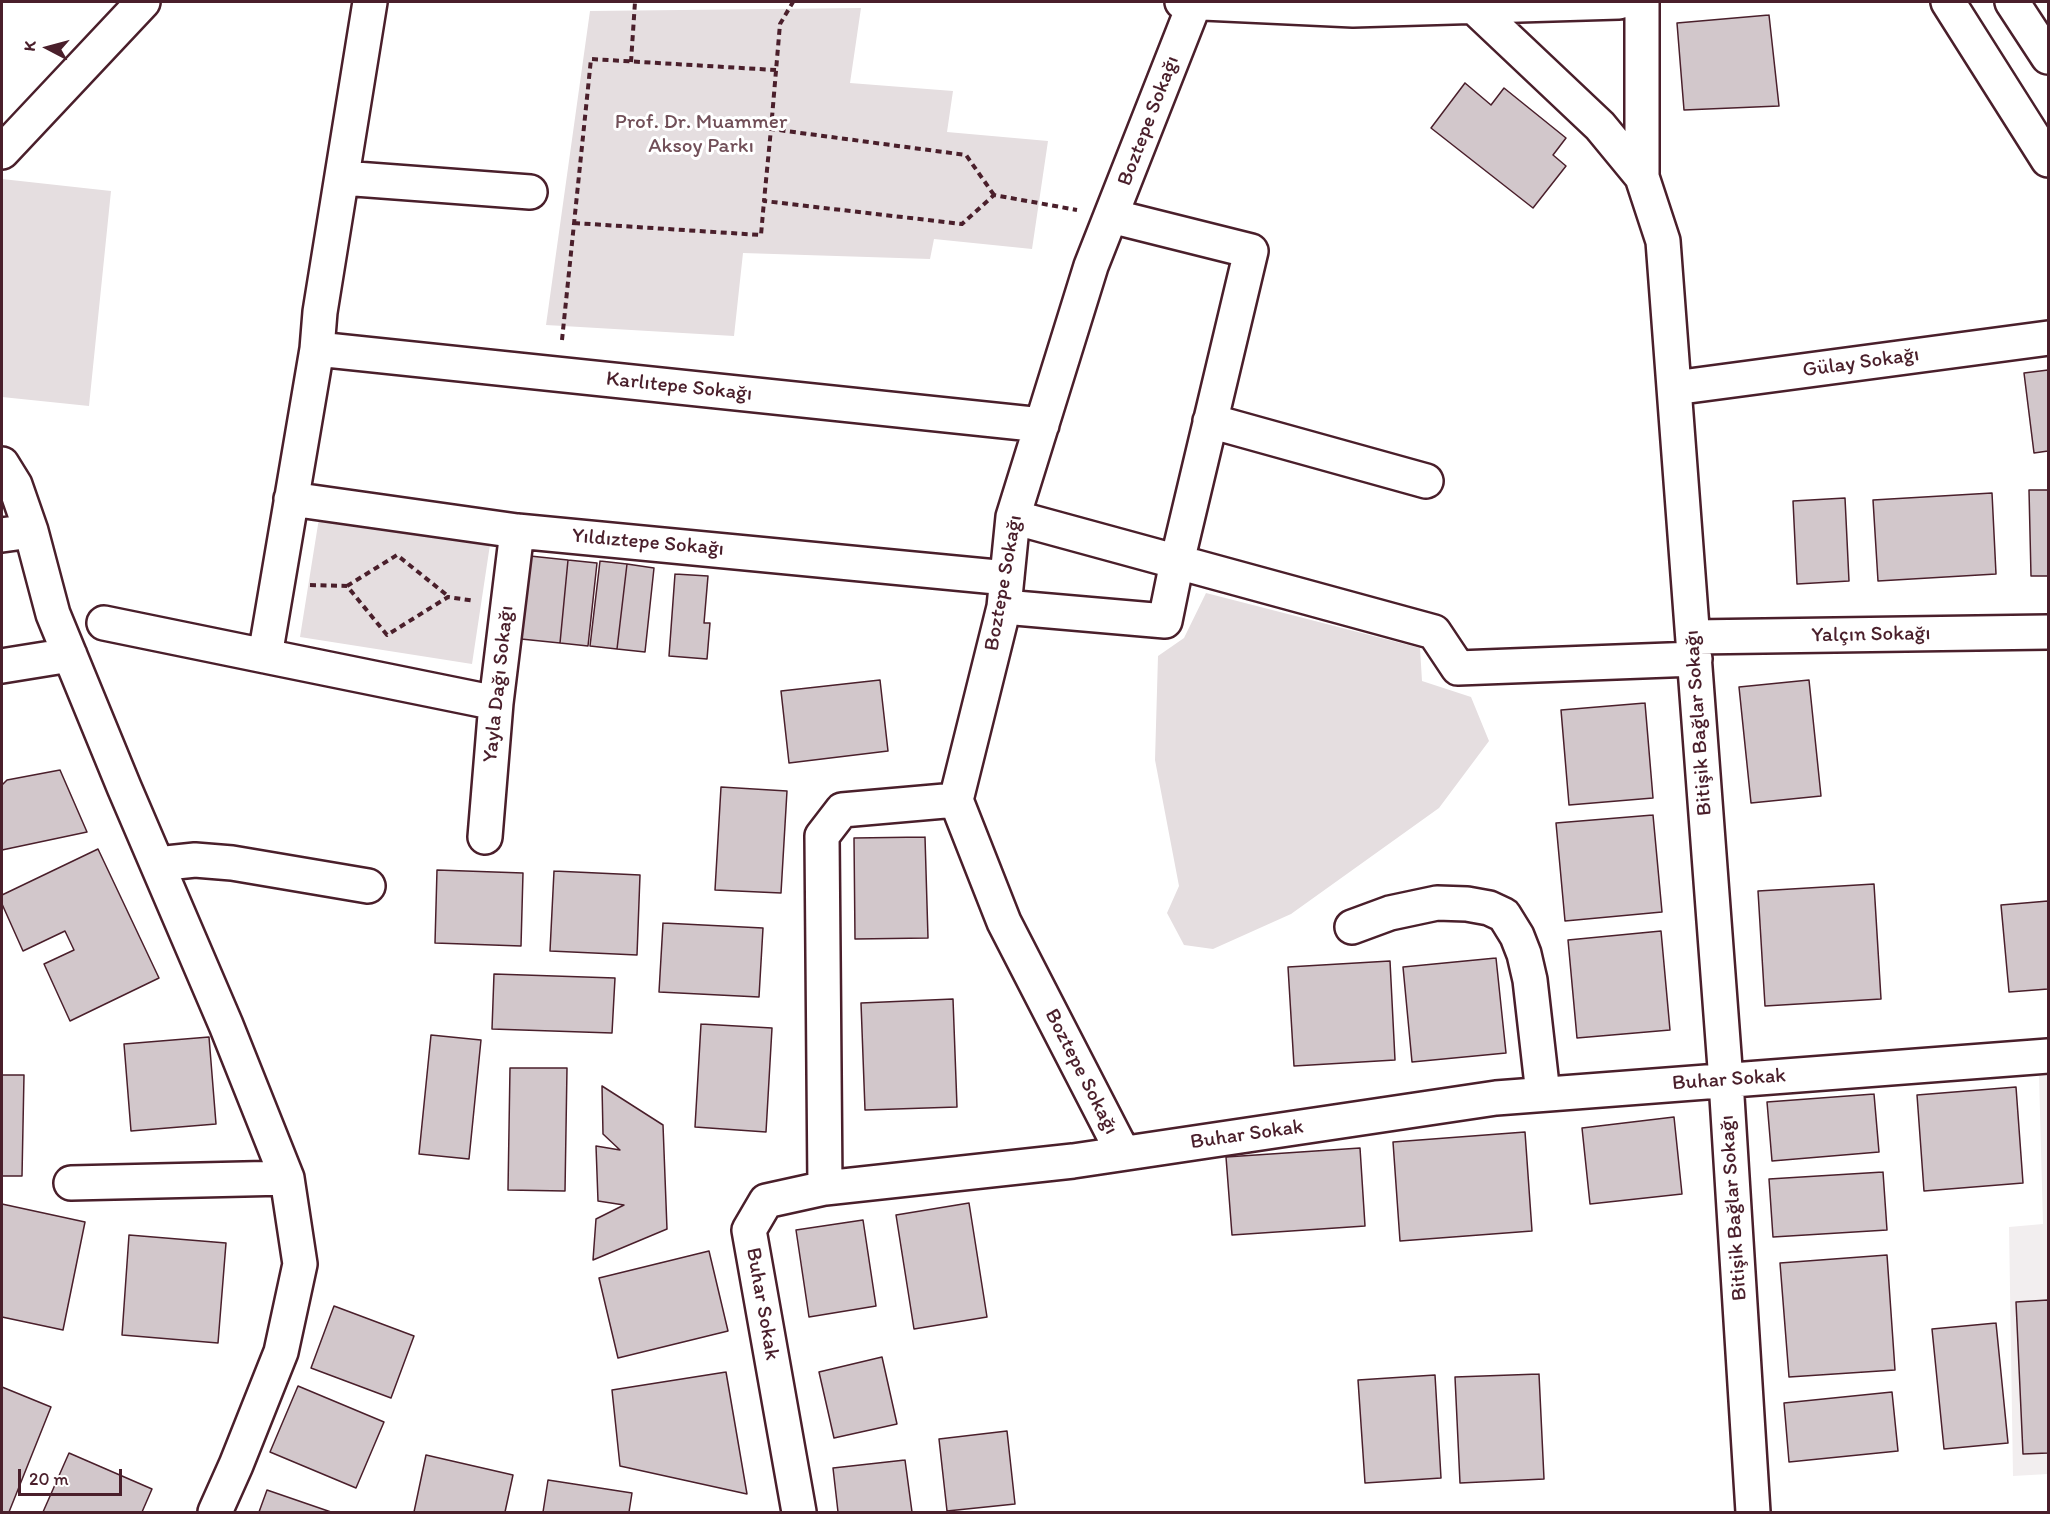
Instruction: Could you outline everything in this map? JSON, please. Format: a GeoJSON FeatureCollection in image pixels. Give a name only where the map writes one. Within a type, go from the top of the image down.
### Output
{"type":"FeatureCollection","features":[{"type":"Feature","properties":{"kind":"street"},"geometry":{"type":"LineString","coordinates":[[2,152],[143,2]]}},
{"type":"Feature","properties":{"kind":"street"},"geometry":{"type":"LineString","coordinates":[[265,656],[317,350],[320,312],[370,2]]}},
{"type":"Feature","properties":{"kind":"street"},"geometry":{"type":"LineString","coordinates":[[1182,2],[1353,10],[1619,2]]}},
{"type":"Feature","properties":{"kind":"street","name":"Boztepe Sokağı"},"geometry":{"type":"LineString","coordinates":[[1123,1153],[1004,922],[956,800],[1005,593],[1013,517],[1091,266],[1195,2]]}},
{"type":"Feature","properties":{"kind":"street"},"geometry":{"type":"LineString","coordinates":[[1642,2],[1642,177]]}},
{"type":"Feature","properties":{"kind":"street"},"geometry":{"type":"LineString","coordinates":[[1948,2],[2049,160]]}},
{"type":"Feature","properties":{"kind":"street"},"geometry":{"type":"LineString","coordinates":[[2012,2],[2049,57]]}},
{"type":"Feature","properties":{"kind":"street","name":"Bitişik Bağlar Sokağı"},"geometry":{"type":"LineString","coordinates":[[1473,6],[1600,126],[1642,177],[1663,241],[1726,1081],[1753,1512]]}},
{"type":"Feature","properties":{"kind":"street"},"geometry":{"type":"LineString","coordinates":[[342,178],[530,192]]}},
{"type":"Feature","properties":{"kind":"street"},"geometry":{"type":"LineString","coordinates":[[1013,517],[1177,562],[1251,251],[1111,216]]}},
{"type":"Feature","properties":{"kind":"street","name":"Gülay Sokağı"},"geometry":{"type":"LineString","coordinates":[[1674,388],[2049,338]]}},
{"type":"Feature","properties":{"kind":"street","name":"Karlıtepe Sokağı"},"geometry":{"type":"LineString","coordinates":[[317,350],[1042,425]]}},
{"type":"Feature","properties":{"kind":"street"},"geometry":{"type":"LineString","coordinates":[[1210,421],[1426,481]]}},
{"type":"Feature","properties":{"kind":"street"},"geometry":{"type":"LineString","coordinates":[[2,464],[15,485],[16,533],[53,614],[226,1025],[287,1178],[300,1264],[281,1352],[215,1512]]}},
{"type":"Feature","properties":{"kind":"street","name":"Yıldıztepe Sokağı"},"geometry":{"type":"LineString","coordinates":[[291,499],[517,531],[1005,593],[1165,621],[1177,562]]}},
{"type":"Feature","properties":{"kind":"street","name":"Yayla Dağı Sokağı"},"geometry":{"type":"LineString","coordinates":[[485,837],[496,703],[517,531]]}},
{"type":"Feature","properties":{"kind":"street","name":"Yalçın Sokağı"},"geometry":{"type":"LineString","coordinates":[[1177,562],[1434,632],[1458,668],[1694,648],[2049,632]]}},
{"type":"Feature","properties":{"kind":"street"},"geometry":{"type":"LineString","coordinates":[[104,623],[496,703]]}},
{"type":"Feature","properties":{"kind":"street"},"geometry":{"type":"LineString","coordinates":[[2,666],[70,655]]}},
{"type":"Feature","properties":{"kind":"street"},"geometry":{"type":"LineString","coordinates":[[825,1188],[822,836],[842,810],[956,800]]}},
{"type":"Feature","properties":{"kind":"street"},"geometry":{"type":"LineString","coordinates":[[157,864],[195,860],[232,863],[368,886]]}},
{"type":"Feature","properties":{"kind":"street"},"geometry":{"type":"LineString","coordinates":[[1352,927],[1390,913],[1437,903],[1490,908],[1504,915],[1517,936],[1530,980],[1542,1094]]}},
{"type":"Feature","properties":{"kind":"street","name":"Buhar Sokak"},"geometry":{"type":"LineString","coordinates":[[799,1512],[749,1230],[766,1201],[825,1188],[1123,1153],[1496,1098],[2049,1056]]}},
{"type":"Feature","properties":{"kind":"street"},"geometry":{"type":"LineString","coordinates":[[71,1183],[287,1178]]}},
{"type":"Feature","properties":{"kind":"path"},"geometry":{"type":"LineString","coordinates":[[631,62],[635,2]]}},
{"type":"Feature","properties":{"kind":"path"},"geometry":{"type":"LineString","coordinates":[[574,223],[761,235],[780,24],[793,2]]}},
{"type":"Feature","properties":{"kind":"path"},"geometry":{"type":"LineString","coordinates":[[558,374],[591,59],[776,70]]}},
{"type":"Feature","properties":{"kind":"path"},"geometry":{"type":"LineString","coordinates":[[771,129],[966,155],[994,195],[1111,216]]}},
{"type":"Feature","properties":{"kind":"path"},"geometry":{"type":"LineString","coordinates":[[764,201],[962,224],[994,195]]}},
{"type":"Feature","properties":{"kind":"path"},"geometry":{"type":"LineString","coordinates":[[277,583],[347,586],[397,555],[448,597],[507,606]]}},
{"type":"Feature","properties":{"kind":"path"},"geometry":{"type":"LineString","coordinates":[[347,586],[387,635],[448,597]]}},
{"type":"Feature","properties":{"kind":"shaded area"},"geometry":{"type":"Polygon","coordinates":[[[2039,1076],[2048,1076],[2048,1474],[2013,1476],[2009,1227],[2043,1224],[2039,1076]]]}},
{"type":"Feature","properties":{"kind":"green space","name":"Prof. Dr. Muammer Aksoy Parkı"},"geometry":{"type":"Polygon","coordinates":[[[861,8],[850,83],[953,91],[947,132],[1048,141],[1032,249],[934,239],[930,259],[743,253],[734,336],[546,325],[590,11],[861,8]]]}},
{"type":"Feature","properties":{"kind":"green space"},"geometry":{"type":"Polygon","coordinates":[[[2,179],[111,191],[89,406],[2,397],[2,179]]]}},
{"type":"Feature","properties":{"kind":"green space"},"geometry":{"type":"Polygon","coordinates":[[[320,512],[491,538],[472,664],[300,637],[320,512]]]}},
{"type":"Feature","properties":{"kind":"green space"},"geometry":{"type":"Polygon","coordinates":[[[1206,593],[1420,648],[1422,681],[1471,697],[1489,741],[1439,808],[1291,914],[1213,949],[1184,945],[1167,913],[1179,886],[1155,760],[1158,656],[1184,638],[1206,593]]]}},
{"type":"Feature","properties":{"kind":"building"},"geometry":{"type":"Polygon","coordinates":[[[1769,15],[1779,106],[1684,110],[1677,23],[1769,15]]]}},
{"type":"Feature","properties":{"kind":"building"},"geometry":{"type":"Polygon","coordinates":[[[1465,83],[1491,105],[1504,88],[1566,138],[1553,155],[1566,166],[1533,208],[1431,128],[1465,83]]]}},
{"type":"Feature","properties":{"kind":"building"},"geometry":{"type":"Polygon","coordinates":[[[2048,370],[2048,451],[2034,453],[2024,373],[2048,370]]]}},
{"type":"Feature","properties":{"kind":"building"},"geometry":{"type":"Polygon","coordinates":[[[2029,490],[2048,490],[2048,576],[2031,576],[2029,490]]]}},
{"type":"Feature","properties":{"kind":"building"},"geometry":{"type":"Polygon","coordinates":[[[1992,493],[1996,574],[1878,581],[1873,500],[1992,493]]]}},
{"type":"Feature","properties":{"kind":"building"},"geometry":{"type":"Polygon","coordinates":[[[1845,498],[1849,581],[1797,584],[1793,501],[1845,498]]]}},
{"type":"Feature","properties":{"kind":"building"},"geometry":{"type":"Polygon","coordinates":[[[530,556],[568,560],[560,643],[521,639],[530,556]]]}},
{"type":"Feature","properties":{"kind":"building"},"geometry":{"type":"Polygon","coordinates":[[[568,560],[597,563],[588,646],[560,643],[568,560]]]}},
{"type":"Feature","properties":{"kind":"building"},"geometry":{"type":"Polygon","coordinates":[[[600,561],[627,564],[617,649],[590,646],[600,561]]]}},
{"type":"Feature","properties":{"kind":"building"},"geometry":{"type":"Polygon","coordinates":[[[627,564],[654,568],[645,652],[617,649],[627,564]]]}},
{"type":"Feature","properties":{"kind":"building"},"geometry":{"type":"Polygon","coordinates":[[[675,574],[708,576],[704,623],[710,623],[707,659],[669,656],[675,574]]]}},
{"type":"Feature","properties":{"kind":"building"},"geometry":{"type":"Polygon","coordinates":[[[880,680],[888,751],[789,763],[781,691],[880,680]]]}},
{"type":"Feature","properties":{"kind":"building"},"geometry":{"type":"Polygon","coordinates":[[[1809,680],[1821,796],[1751,803],[1739,687],[1809,680]]]}},
{"type":"Feature","properties":{"kind":"building"},"geometry":{"type":"Polygon","coordinates":[[[1645,703],[1653,798],[1569,805],[1561,710],[1645,703]]]}},
{"type":"Feature","properties":{"kind":"building"},"geometry":{"type":"Polygon","coordinates":[[[60,770],[87,832],[2,850],[2,785],[7,780],[60,770]]]}},
{"type":"Feature","properties":{"kind":"building"},"geometry":{"type":"Polygon","coordinates":[[[721,787],[787,791],[781,893],[715,890],[721,787]]]}},
{"type":"Feature","properties":{"kind":"building"},"geometry":{"type":"Polygon","coordinates":[[[1653,815],[1662,912],[1565,921],[1556,823],[1653,815]]]}},
{"type":"Feature","properties":{"kind":"building"},"geometry":{"type":"Polygon","coordinates":[[[925,837],[928,938],[855,939],[854,838],[925,837]]]}},
{"type":"Feature","properties":{"kind":"building"},"geometry":{"type":"Polygon","coordinates":[[[98,849],[159,978],[70,1021],[44,964],[74,950],[65,931],[23,951],[2,904],[2,895],[98,849]]]}},
{"type":"Feature","properties":{"kind":"building"},"geometry":{"type":"Polygon","coordinates":[[[437,870],[523,873],[521,946],[435,943],[437,870]]]}},
{"type":"Feature","properties":{"kind":"building"},"geometry":{"type":"Polygon","coordinates":[[[554,871],[640,875],[637,955],[550,951],[554,871]]]}},
{"type":"Feature","properties":{"kind":"building"},"geometry":{"type":"Polygon","coordinates":[[[1874,884],[1881,999],[1765,1006],[1758,891],[1874,884]]]}},
{"type":"Feature","properties":{"kind":"building"},"geometry":{"type":"Polygon","coordinates":[[[2048,901],[2048,989],[2009,992],[2001,905],[2048,901]]]}},
{"type":"Feature","properties":{"kind":"building"},"geometry":{"type":"Polygon","coordinates":[[[663,923],[763,928],[759,997],[659,992],[663,923]]]}},
{"type":"Feature","properties":{"kind":"building"},"geometry":{"type":"Polygon","coordinates":[[[1661,931],[1670,1030],[1577,1038],[1568,940],[1661,931]]]}},
{"type":"Feature","properties":{"kind":"building"},"geometry":{"type":"Polygon","coordinates":[[[1496,958],[1506,1053],[1412,1062],[1403,967],[1496,958]]]}},
{"type":"Feature","properties":{"kind":"building"},"geometry":{"type":"Polygon","coordinates":[[[1390,961],[1395,1060],[1294,1066],[1288,967],[1390,961]]]}},
{"type":"Feature","properties":{"kind":"building"},"geometry":{"type":"Polygon","coordinates":[[[494,974],[615,978],[612,1033],[492,1029],[494,974]]]}},
{"type":"Feature","properties":{"kind":"building"},"geometry":{"type":"Polygon","coordinates":[[[953,999],[957,1107],[865,1110],[861,1003],[953,999]]]}},
{"type":"Feature","properties":{"kind":"building"},"geometry":{"type":"Polygon","coordinates":[[[701,1024],[772,1028],[766,1132],[695,1127],[701,1024]]]}},
{"type":"Feature","properties":{"kind":"building"},"geometry":{"type":"Polygon","coordinates":[[[431,1035],[481,1040],[469,1159],[419,1154],[431,1035]]]}},
{"type":"Feature","properties":{"kind":"building"},"geometry":{"type":"Polygon","coordinates":[[[209,1037],[216,1124],[131,1131],[124,1044],[209,1037]]]}},
{"type":"Feature","properties":{"kind":"building"},"geometry":{"type":"Polygon","coordinates":[[[510,1068],[567,1068],[565,1191],[508,1190],[510,1068]]]}},
{"type":"Feature","properties":{"kind":"building"},"geometry":{"type":"Polygon","coordinates":[[[2,1075],[24,1075],[22,1176],[2,1176],[2,1075]]]}},
{"type":"Feature","properties":{"kind":"building"},"geometry":{"type":"Polygon","coordinates":[[[602,1086],[663,1125],[667,1229],[593,1260],[596,1219],[624,1205],[598,1201],[596,1146],[620,1150],[603,1134],[602,1086]]]}},
{"type":"Feature","properties":{"kind":"building"},"geometry":{"type":"Polygon","coordinates":[[[2016,1087],[2023,1183],[1924,1191],[1917,1095],[2016,1087]]]}},
{"type":"Feature","properties":{"kind":"building"},"geometry":{"type":"Polygon","coordinates":[[[1874,1094],[1879,1152],[1772,1161],[1767,1102],[1874,1094]]]}},
{"type":"Feature","properties":{"kind":"building"},"geometry":{"type":"Polygon","coordinates":[[[1674,1117],[1682,1194],[1590,1204],[1582,1128],[1674,1117]]]}},
{"type":"Feature","properties":{"kind":"building"},"geometry":{"type":"Polygon","coordinates":[[[1525,1132],[1532,1231],[1400,1241],[1393,1142],[1525,1132]]]}},
{"type":"Feature","properties":{"kind":"building"},"geometry":{"type":"Polygon","coordinates":[[[1360,1148],[1365,1226],[1232,1235],[1226,1157],[1360,1148]]]}},
{"type":"Feature","properties":{"kind":"building"},"geometry":{"type":"Polygon","coordinates":[[[1883,1172],[1887,1230],[1773,1237],[1769,1179],[1883,1172]]]}},
{"type":"Feature","properties":{"kind":"building"},"geometry":{"type":"Polygon","coordinates":[[[969,1203],[987,1317],[914,1329],[896,1215],[969,1203]]]}},
{"type":"Feature","properties":{"kind":"building"},"geometry":{"type":"Polygon","coordinates":[[[2,1204],[85,1222],[63,1330],[2,1317],[2,1204]]]}},
{"type":"Feature","properties":{"kind":"building"},"geometry":{"type":"Polygon","coordinates":[[[863,1220],[876,1306],[809,1317],[796,1230],[863,1220]]]}},
{"type":"Feature","properties":{"kind":"building"},"geometry":{"type":"Polygon","coordinates":[[[129,1235],[226,1243],[218,1343],[122,1335],[129,1235]]]}},
{"type":"Feature","properties":{"kind":"building"},"geometry":{"type":"Polygon","coordinates":[[[709,1251],[728,1331],[618,1358],[599,1278],[709,1251]]]}},
{"type":"Feature","properties":{"kind":"building"},"geometry":{"type":"Polygon","coordinates":[[[1887,1255],[1895,1370],[1789,1377],[1780,1263],[1887,1255]]]}},
{"type":"Feature","properties":{"kind":"building"},"geometry":{"type":"Polygon","coordinates":[[[2048,1300],[2048,1453],[2023,1454],[2016,1302],[2048,1300]]]}},
{"type":"Feature","properties":{"kind":"building"},"geometry":{"type":"Polygon","coordinates":[[[334,1306],[414,1336],[391,1398],[311,1368],[334,1306]]]}},
{"type":"Feature","properties":{"kind":"building"},"geometry":{"type":"Polygon","coordinates":[[[1996,1323],[2008,1443],[1944,1449],[1932,1329],[1996,1323]]]}},
{"type":"Feature","properties":{"kind":"building"},"geometry":{"type":"Polygon","coordinates":[[[882,1357],[897,1424],[834,1438],[819,1372],[882,1357]]]}},
{"type":"Feature","properties":{"kind":"building"},"geometry":{"type":"Polygon","coordinates":[[[726,1372],[747,1494],[620,1466],[612,1390],[726,1372]]]}},
{"type":"Feature","properties":{"kind":"building"},"geometry":{"type":"Polygon","coordinates":[[[1539,1374],[1544,1479],[1460,1483],[1455,1377],[1539,1374]]]}},
{"type":"Feature","properties":{"kind":"building"},"geometry":{"type":"Polygon","coordinates":[[[1435,1375],[1441,1478],[1365,1483],[1358,1380],[1435,1375]]]}},
{"type":"Feature","properties":{"kind":"building"},"geometry":{"type":"Polygon","coordinates":[[[298,1386],[384,1422],[356,1488],[270,1452],[298,1386]]]}},
{"type":"Feature","properties":{"kind":"building"},"geometry":{"type":"Polygon","coordinates":[[[2,1387],[51,1407],[9,1512],[2,1512],[2,1387]]]}},
{"type":"Feature","properties":{"kind":"building"},"geometry":{"type":"Polygon","coordinates":[[[1892,1392],[1898,1451],[1789,1462],[1784,1403],[1892,1392]]]}},
{"type":"Feature","properties":{"kind":"building"},"geometry":{"type":"Polygon","coordinates":[[[1007,1431],[1015,1504],[947,1511],[939,1439],[1007,1431]]]}},
{"type":"Feature","properties":{"kind":"building"},"geometry":{"type":"Polygon","coordinates":[[[69,1453],[152,1489],[142,1512],[43,1512],[69,1453]]]}},
{"type":"Feature","properties":{"kind":"building"},"geometry":{"type":"Polygon","coordinates":[[[426,1455],[513,1475],[505,1512],[414,1512],[426,1455]]]}},
{"type":"Feature","properties":{"kind":"building"},"geometry":{"type":"Polygon","coordinates":[[[905,1460],[912,1512],[838,1512],[833,1468],[905,1460]]]}},
{"type":"Feature","properties":{"kind":"building"},"geometry":{"type":"Polygon","coordinates":[[[548,1480],[632,1493],[629,1512],[543,1512],[548,1480]]]}},
{"type":"Feature","properties":{"kind":"building"},"geometry":{"type":"Polygon","coordinates":[[[267,1490],[331,1512],[259,1512],[267,1490]]]}}]}
